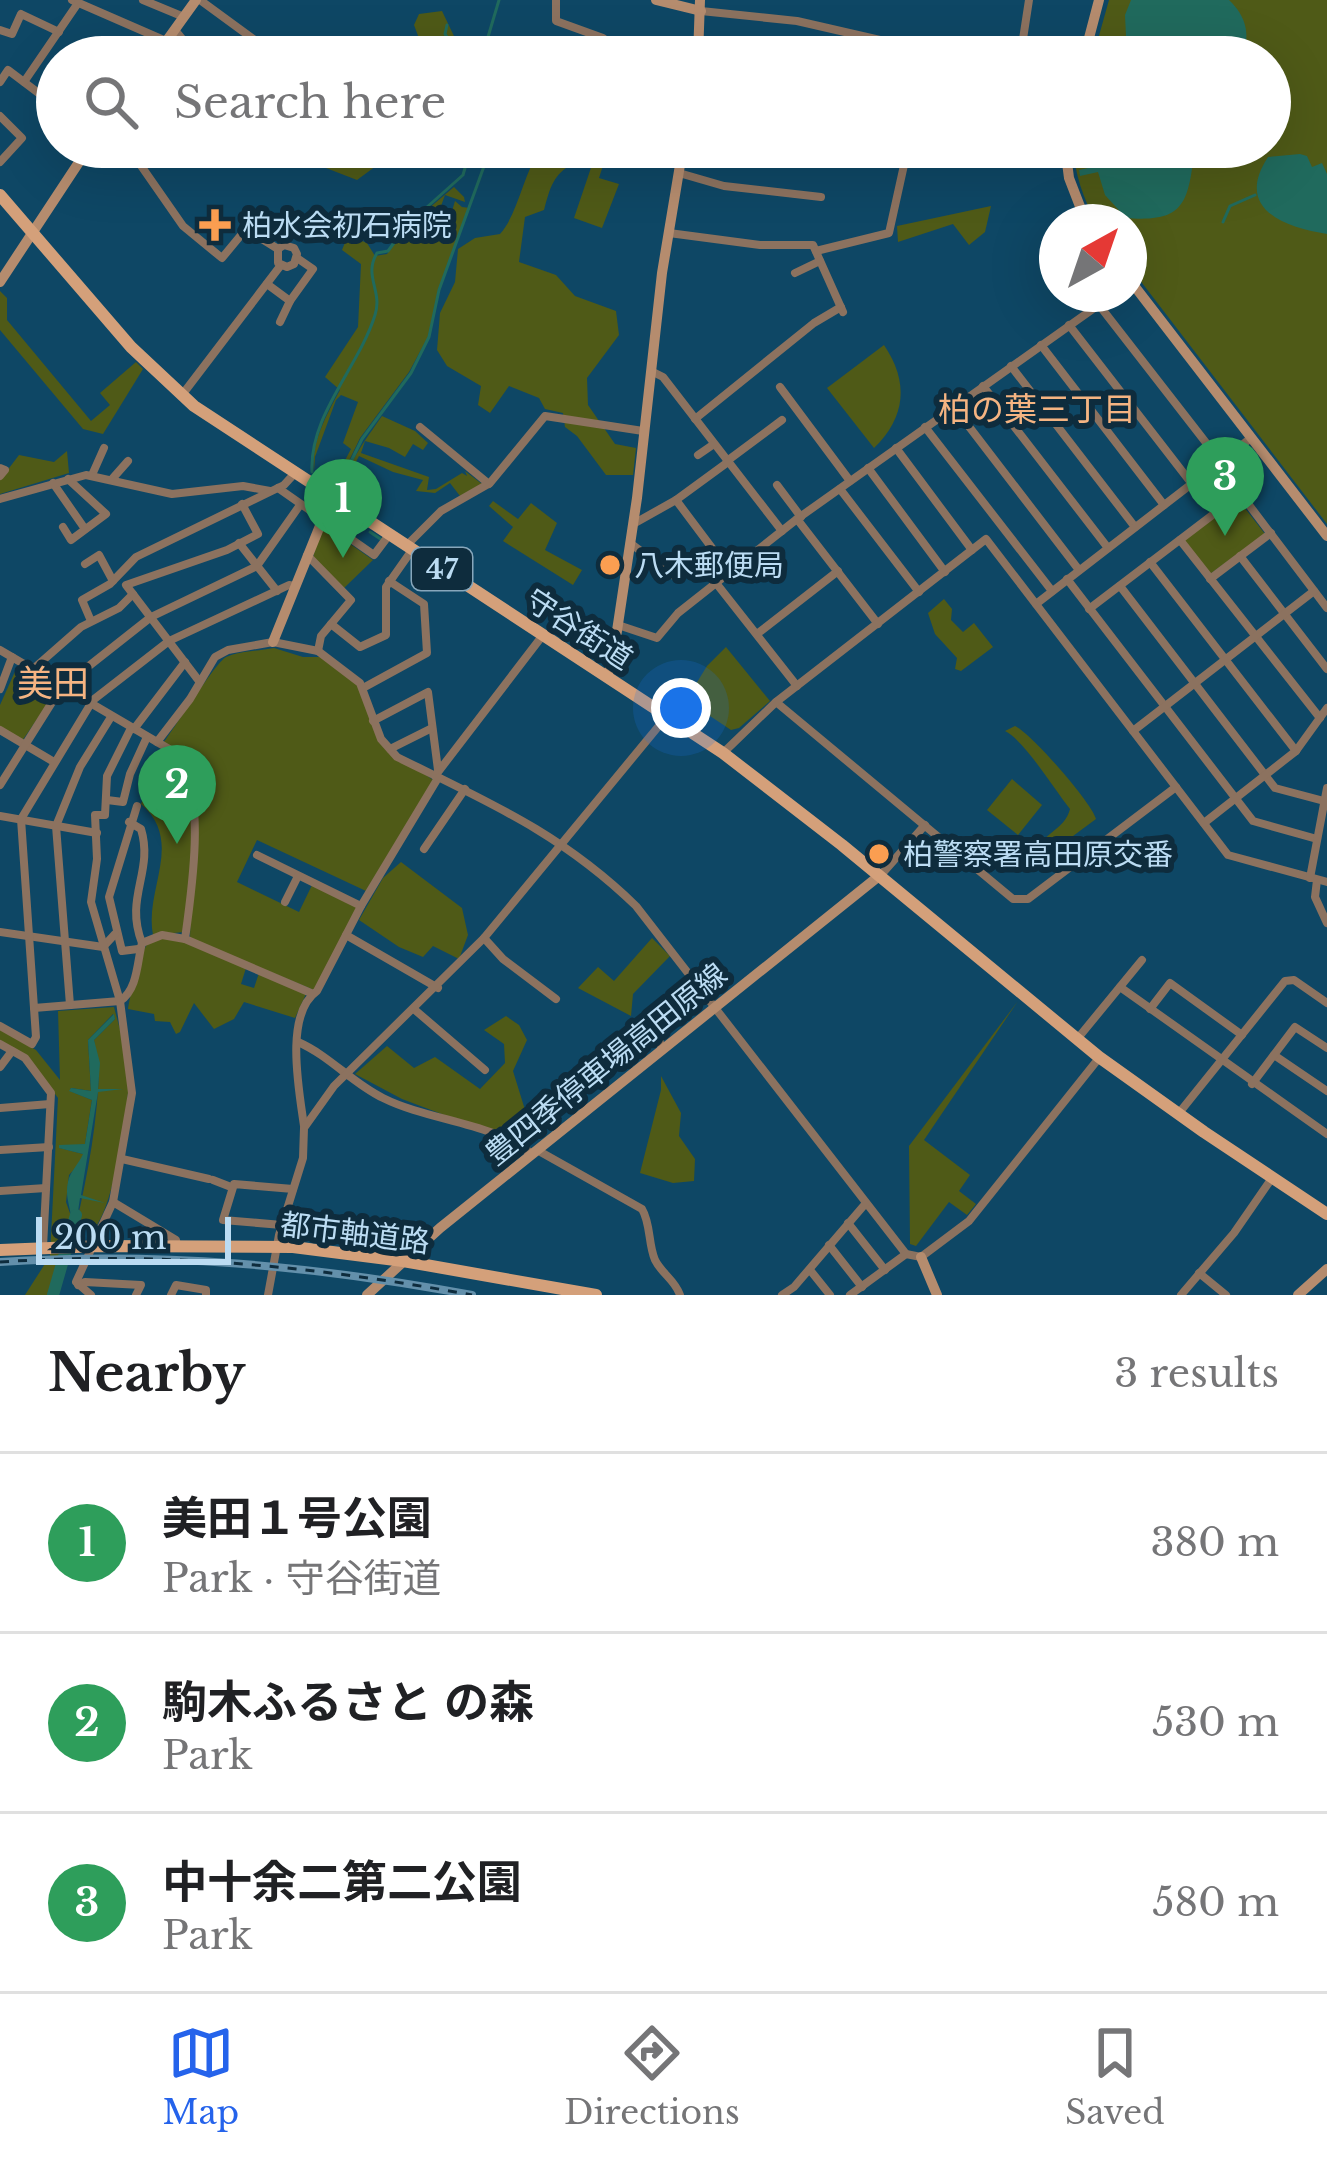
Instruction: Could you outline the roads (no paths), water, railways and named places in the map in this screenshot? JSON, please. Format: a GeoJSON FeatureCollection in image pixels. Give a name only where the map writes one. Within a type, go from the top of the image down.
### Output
{"type":"FeatureCollection","features":[{"type":"Feature","properties":{"kind":"main road","name":"守谷街道"},"geometry":{"type":"LineString","coordinates":[[0,195],[5,212],[32,232],[130,347],[181,396],[723,753],[1100,1057],[1327,1214]]}},
{"type":"Feature","properties":{"kind":"main road","name":"都市軸道路"},"geometry":{"type":"LineString","coordinates":[[0,1247],[277,1246],[403,1261],[596,1295]]}},
{"type":"Feature","properties":{"kind":"street"},"geometry":{"type":"LineString","coordinates":[[143,0],[184,17]]}},
{"type":"Feature","properties":{"kind":"street"},"geometry":{"type":"LineString","coordinates":[[170,36],[198,0],[249,36]]}},
{"type":"Feature","properties":{"kind":"street"},"geometry":{"type":"LineString","coordinates":[[556,0],[556,21],[597,36]]}},
{"type":"Feature","properties":{"kind":"street"},"geometry":{"type":"LineString","coordinates":[[656,0],[797,21],[861,36]]}},
{"type":"Feature","properties":{"kind":"street"},"geometry":{"type":"LineString","coordinates":[[1023,36],[1029,0]]}},
{"type":"Feature","properties":{"kind":"street"},"geometry":{"type":"LineString","coordinates":[[1090,36],[1099,0]]}},
{"type":"Feature","properties":{"kind":"street"},"geometry":{"type":"LineString","coordinates":[[56,36],[75,1],[155,36]]}},
{"type":"Feature","properties":{"kind":"street"},"geometry":{"type":"LineString","coordinates":[[699,36],[700,6]]}},
{"type":"Feature","properties":{"kind":"street"},"geometry":{"type":"LineString","coordinates":[[0,30],[12,34],[21,14],[59,32]]}},
{"type":"Feature","properties":{"kind":"street"},"geometry":{"type":"LineString","coordinates":[[175,30],[180,36]]}},
{"type":"Feature","properties":{"kind":"street"},"geometry":{"type":"LineString","coordinates":[[24,82],[36,65]]}},
{"type":"Feature","properties":{"kind":"street"},"geometry":{"type":"LineString","coordinates":[[0,82],[8,70],[36,91]]}},
{"type":"Feature","properties":{"kind":"street"},"geometry":{"type":"LineString","coordinates":[[0,116],[22,138],[0,162]]}},
{"type":"Feature","properties":{"kind":"street"},"geometry":{"type":"LineString","coordinates":[[0,282],[75,168]]}},
{"type":"Feature","properties":{"kind":"street"},"geometry":{"type":"LineString","coordinates":[[143,168],[183,226],[222,258],[246,229],[278,249],[291,246],[297,258],[313,269],[280,322]]}},
{"type":"Feature","properties":{"kind":"street"},"geometry":{"type":"LineString","coordinates":[[607,675],[633,524],[678,168]]}},
{"type":"Feature","properties":{"kind":"street"},"geometry":{"type":"LineString","coordinates":[[795,273],[818,255],[889,232],[903,168]]}},
{"type":"Feature","properties":{"kind":"street"},"geometry":{"type":"LineString","coordinates":[[1068,168],[1080,204]]}},
{"type":"Feature","properties":{"kind":"street"},"geometry":{"type":"LineString","coordinates":[[677,173],[724,186],[821,197]]}},
{"type":"Feature","properties":{"kind":"street"},"geometry":{"type":"LineString","coordinates":[[668,232],[760,245],[814,245],[842,310],[814,323],[695,419]]}},
{"type":"Feature","properties":{"kind":"street"},"geometry":{"type":"LineString","coordinates":[[278,249],[276,259],[281,265],[291,266],[297,258]]}},
{"type":"Feature","properties":{"kind":"street"},"geometry":{"type":"LineString","coordinates":[[181,396],[281,265]]}},
{"type":"Feature","properties":{"kind":"street"},"geometry":{"type":"LineString","coordinates":[[267,284],[290,301]]}},
{"type":"Feature","properties":{"kind":"street"},"geometry":{"type":"LineString","coordinates":[[1147,303],[1327,536]]}},
{"type":"Feature","properties":{"kind":"street"},"geometry":{"type":"LineString","coordinates":[[618,625],[657,638],[678,613],[799,518],[1089,312]]}},
{"type":"Feature","properties":{"kind":"street"},"geometry":{"type":"LineString","coordinates":[[1104,312],[1327,608]]}},
{"type":"Feature","properties":{"kind":"street"},"geometry":{"type":"LineString","coordinates":[[1069,326],[1192,484]]}},
{"type":"Feature","properties":{"kind":"street"},"geometry":{"type":"LineString","coordinates":[[1041,345],[1164,505]]}},
{"type":"Feature","properties":{"kind":"street"},"geometry":{"type":"LineString","coordinates":[[1011,367],[1135,527]]}},
{"type":"Feature","properties":{"kind":"street"},"geometry":{"type":"LineString","coordinates":[[651,371],[663,376],[782,531]]}},
{"type":"Feature","properties":{"kind":"street"},"geometry":{"type":"LineString","coordinates":[[983,386],[1108,548]]}},
{"type":"Feature","properties":{"kind":"street"},"geometry":{"type":"LineString","coordinates":[[780,387],[850,481]]}},
{"type":"Feature","properties":{"kind":"street"},"geometry":{"type":"LineString","coordinates":[[954,407],[1079,570]]}},
{"type":"Feature","properties":{"kind":"street"},"geometry":{"type":"LineString","coordinates":[[331,624],[360,647],[386,635],[386,587],[410,547],[441,511],[489,484],[545,416],[643,431]]}},
{"type":"Feature","properties":{"kind":"street"},"geometry":{"type":"LineString","coordinates":[[633,524],[676,500],[782,420]]}},
{"type":"Feature","properties":{"kind":"street"},"geometry":{"type":"LineString","coordinates":[[420,427],[489,484]]}},
{"type":"Feature","properties":{"kind":"street"},"geometry":{"type":"LineString","coordinates":[[925,428],[1052,591]]}},
{"type":"Feature","properties":{"kind":"street"},"geometry":{"type":"LineString","coordinates":[[1036,604],[1251,439]]}},
{"type":"Feature","properties":{"kind":"street"},"geometry":{"type":"LineString","coordinates":[[698,455],[714,443]]}},
{"type":"Feature","properties":{"kind":"street"},"geometry":{"type":"LineString","coordinates":[[92,475],[104,448]]}},
{"type":"Feature","properties":{"kind":"street"},"geometry":{"type":"LineString","coordinates":[[896,448],[972,550]]}},
{"type":"Feature","properties":{"kind":"street"},"geometry":{"type":"LineString","coordinates":[[113,478],[128,461]]}},
{"type":"Feature","properties":{"kind":"street"},"geometry":{"type":"LineString","coordinates":[[868,468],[945,572]]}},
{"type":"Feature","properties":{"kind":"street"},"geometry":{"type":"LineString","coordinates":[[91,621],[82,600],[113,581],[136,557],[274,490],[296,472]]}},
{"type":"Feature","properties":{"kind":"street"},"geometry":{"type":"LineString","coordinates":[[0,499],[92,475],[172,494],[243,486],[274,490],[374,555],[390,534]]}},
{"type":"Feature","properties":{"kind":"street"},"geometry":{"type":"LineString","coordinates":[[63,527],[70,540],[106,514],[68,479]]}},
{"type":"Feature","properties":{"kind":"street"},"geometry":{"type":"LineString","coordinates":[[53,483],[85,529]]}},
{"type":"Feature","properties":{"kind":"street"},"geometry":{"type":"LineString","coordinates":[[777,485],[878,624]]}},
{"type":"Feature","properties":{"kind":"street"},"geometry":{"type":"LineString","coordinates":[[840,488],[919,592]]}},
{"type":"Feature","properties":{"kind":"street"},"geometry":{"type":"LineString","coordinates":[[1089,609],[1240,494]]}},
{"type":"Feature","properties":{"kind":"street"},"geometry":{"type":"LineString","coordinates":[[273,642],[332,496]]}},
{"type":"Feature","properties":{"kind":"street"},"geometry":{"type":"LineString","coordinates":[[676,500],[730,572]]}},
{"type":"Feature","properties":{"kind":"street"},"geometry":{"type":"LineString","coordinates":[[200,681],[127,585],[257,534],[242,504]]}},
{"type":"Feature","properties":{"kind":"street"},"geometry":{"type":"LineString","coordinates":[[0,785],[62,688],[151,617],[257,566],[300,505]]}},
{"type":"Feature","properties":{"kind":"street"},"geometry":{"type":"LineString","coordinates":[[1210,579],[1271,533]]}},
{"type":"Feature","properties":{"kind":"street"},"geometry":{"type":"LineString","coordinates":[[723,753],[776,702],[986,539],[1228,855],[1318,880]]}},
{"type":"Feature","properties":{"kind":"street"},"geometry":{"type":"LineString","coordinates":[[1180,540],[1320,718]]}},
{"type":"Feature","properties":{"kind":"street"},"geometry":{"type":"LineString","coordinates":[[239,543],[277,591]]}},
{"type":"Feature","properties":{"kind":"street"},"geometry":{"type":"LineString","coordinates":[[630,543],[674,576]]}},
{"type":"Feature","properties":{"kind":"street"},"geometry":{"type":"LineString","coordinates":[[85,564],[99,555],[113,581]]}},
{"type":"Feature","properties":{"kind":"street"},"geometry":{"type":"LineString","coordinates":[[307,555],[351,601],[321,636],[318,651]]}},
{"type":"Feature","properties":{"kind":"street"},"geometry":{"type":"LineString","coordinates":[[1240,556],[1327,669]]}},
{"type":"Feature","properties":{"kind":"street"},"geometry":{"type":"LineString","coordinates":[[1150,562],[1296,751]]}},
{"type":"Feature","properties":{"kind":"street"},"geometry":{"type":"LineString","coordinates":[[757,634],[838,571]]}},
{"type":"Feature","properties":{"kind":"street"},"geometry":{"type":"LineString","coordinates":[[1067,579],[1253,821],[1317,839]]}},
{"type":"Feature","properties":{"kind":"street"},"geometry":{"type":"LineString","coordinates":[[362,688],[427,653],[424,604],[389,581]]}},
{"type":"Feature","properties":{"kind":"street"},"geometry":{"type":"LineString","coordinates":[[716,583],[796,686]]}},
{"type":"Feature","properties":{"kind":"street"},"geometry":{"type":"LineString","coordinates":[[0,1026],[32,1044],[36,1037],[21,819],[89,704],[169,641],[295,586]]}},
{"type":"Feature","properties":{"kind":"street"},"geometry":{"type":"LineString","coordinates":[[1120,586],[1275,788],[1324,801]]}},
{"type":"Feature","properties":{"kind":"street"},"geometry":{"type":"LineString","coordinates":[[1133,731],[1314,592]]}},
{"type":"Feature","properties":{"kind":"street"},"geometry":{"type":"LineString","coordinates":[[32,670],[91,621],[119,608],[133,594]]}},
{"type":"Feature","properties":{"kind":"street"},"geometry":{"type":"LineString","coordinates":[[268,1295],[282,1225],[303,1158],[297,1016],[316,991],[437,774],[544,634]]}},
{"type":"Feature","properties":{"kind":"street"},"geometry":{"type":"LineString","coordinates":[[106,800],[123,802],[130,774],[152,739],[215,657],[273,642],[318,651],[360,682],[373,721],[397,758],[530,822],[636,906],[906,1254],[921,1257],[969,1221],[1100,1057]]}},
{"type":"Feature","properties":{"kind":"street"},"geometry":{"type":"LineString","coordinates":[[0,650],[181,756],[191,781],[192,889],[185,939]]}},
{"type":"Feature","properties":{"kind":"street"},"geometry":{"type":"LineString","coordinates":[[0,689],[13,657]]}},
{"type":"Feature","properties":{"kind":"street"},"geometry":{"type":"LineString","coordinates":[[91,1295],[76,1282],[113,1202],[132,1093],[120,1001],[91,902],[95,815],[105,815],[107,776],[132,729],[185,662]]}},
{"type":"Feature","properties":{"kind":"street"},"geometry":{"type":"LineString","coordinates":[[373,721],[428,692],[437,774]]}},
{"type":"Feature","properties":{"kind":"street"},"geometry":{"type":"LineString","coordinates":[[776,702],[1013,899],[1028,899],[1176,787]]}},
{"type":"Feature","properties":{"kind":"street"},"geometry":{"type":"LineString","coordinates":[[1204,823],[1296,751],[1327,708]]}},
{"type":"Feature","properties":{"kind":"street"},"geometry":{"type":"LineString","coordinates":[[304,1128],[347,1074],[484,938],[668,715]]}},
{"type":"Feature","properties":{"kind":"street"},"geometry":{"type":"LineString","coordinates":[[70,1005],[56,826],[80,767],[111,717]]}},
{"type":"Feature","properties":{"kind":"street"},"geometry":{"type":"LineString","coordinates":[[390,749],[432,728]]}},
{"type":"Feature","properties":{"kind":"street"},"geometry":{"type":"LineString","coordinates":[[0,730],[54,762]]}},
{"type":"Feature","properties":{"kind":"street"},"geometry":{"type":"LineString","coordinates":[[1327,788],[1317,839],[1315,897],[1327,922]]}},
{"type":"Feature","properties":{"kind":"street"},"geometry":{"type":"LineString","coordinates":[[424,849],[465,789]]}},
{"type":"Feature","properties":{"kind":"street"},"geometry":{"type":"LineString","coordinates":[[137,806],[109,897],[122,951],[162,935],[185,939],[311,993]]}},
{"type":"Feature","properties":{"kind":"street"},"geometry":{"type":"LineString","coordinates":[[0,816],[97,833]]}},
{"type":"Feature","properties":{"kind":"street"},"geometry":{"type":"LineString","coordinates":[[34,1008],[120,1001],[128,996],[141,946],[133,906],[148,851],[141,829],[129,822]]}},
{"type":"Feature","properties":{"kind":"street"},"geometry":{"type":"LineString","coordinates":[[879,876],[926,825]]}},
{"type":"Feature","properties":{"kind":"street"},"geometry":{"type":"LineString","coordinates":[[256,855],[361,906]]}},
{"type":"Feature","properties":{"kind":"street"},"geometry":{"type":"LineString","coordinates":[[284,902],[298,876]]}},
{"type":"Feature","properties":{"kind":"street","name":"豊四季停車場高田原線"},"geometry":{"type":"LineString","coordinates":[[368,1295],[534,1152],[879,876]]}},
{"type":"Feature","properties":{"kind":"street"},"geometry":{"type":"LineString","coordinates":[[0,932],[103,947]]}},
{"type":"Feature","properties":{"kind":"street"},"geometry":{"type":"LineString","coordinates":[[103,947],[115,934]]}},
{"type":"Feature","properties":{"kind":"street"},"geometry":{"type":"LineString","coordinates":[[346,935],[438,988]]}},
{"type":"Feature","properties":{"kind":"street"},"geometry":{"type":"LineString","coordinates":[[484,938],[503,959],[556,999]]}},
{"type":"Feature","properties":{"kind":"street"},"geometry":{"type":"LineString","coordinates":[[1077,1039],[1142,960]]}},
{"type":"Feature","properties":{"kind":"street"},"geometry":{"type":"LineString","coordinates":[[1178,1114],[1285,981],[1294,980],[1322,1000],[1327,985]]}},
{"type":"Feature","properties":{"kind":"street"},"geometry":{"type":"LineString","coordinates":[[1150,1009],[1170,983],[1242,1035]]}},
{"type":"Feature","properties":{"kind":"street"},"geometry":{"type":"LineString","coordinates":[[662,1050],[657,1032],[698,985]]}},
{"type":"Feature","properties":{"kind":"street"},"geometry":{"type":"LineString","coordinates":[[1120,987],[1327,1134]]}},
{"type":"Feature","properties":{"kind":"street"},"geometry":{"type":"LineString","coordinates":[[416,1010],[485,1070]]}},
{"type":"Feature","properties":{"kind":"street"},"geometry":{"type":"LineString","coordinates":[[1252,1084],[1295,1027],[1327,1048]]}},
{"type":"Feature","properties":{"kind":"street"},"geometry":{"type":"LineString","coordinates":[[298,1042],[319,1051],[396,1104],[534,1152],[642,1209],[653,1256],[680,1295]]}},
{"type":"Feature","properties":{"kind":"street"},"geometry":{"type":"LineString","coordinates":[[0,1043],[25,1058],[51,1093],[43,1247]]}},
{"type":"Feature","properties":{"kind":"street"},"geometry":{"type":"LineString","coordinates":[[0,1067],[13,1051]]}},
{"type":"Feature","properties":{"kind":"street"},"geometry":{"type":"LineString","coordinates":[[1274,1055],[1327,1091]]}},
{"type":"Feature","properties":{"kind":"street"},"geometry":{"type":"LineString","coordinates":[[0,1108],[50,1104]]}},
{"type":"Feature","properties":{"kind":"street"},"geometry":{"type":"LineString","coordinates":[[0,1150],[49,1147]]}},
{"type":"Feature","properties":{"kind":"street"},"geometry":{"type":"LineString","coordinates":[[122,1159],[231,1187]]}},
{"type":"Feature","properties":{"kind":"street"},"geometry":{"type":"LineString","coordinates":[[1181,1295],[1234,1233],[1272,1178]]}},
{"type":"Feature","properties":{"kind":"street"},"geometry":{"type":"LineString","coordinates":[[282,1225],[223,1220],[231,1187],[293,1189]]}},
{"type":"Feature","properties":{"kind":"street"},"geometry":{"type":"LineString","coordinates":[[0,1191],[46,1188]]}},
{"type":"Feature","properties":{"kind":"street"},"geometry":{"type":"LineString","coordinates":[[113,1202],[176,1240],[177,1246]]}},
{"type":"Feature","properties":{"kind":"street"},"geometry":{"type":"LineString","coordinates":[[788,1294],[866,1203]]}},
{"type":"Feature","properties":{"kind":"street"},"geometry":{"type":"LineString","coordinates":[[848,1223],[885,1270]]}},
{"type":"Feature","properties":{"kind":"street"},"geometry":{"type":"LineString","coordinates":[[830,1245],[862,1287]]}},
{"type":"Feature","properties":{"kind":"street"},"geometry":{"type":"LineString","coordinates":[[850,1295],[906,1254]]}},
{"type":"Feature","properties":{"kind":"street"},"geometry":{"type":"LineString","coordinates":[[921,1257],[937,1295]]}},
{"type":"Feature","properties":{"kind":"street"},"geometry":{"type":"LineString","coordinates":[[1298,1295],[1327,1269]]}},
{"type":"Feature","properties":{"kind":"street"},"geometry":{"type":"LineString","coordinates":[[809,1270],[830,1295]]}},
{"type":"Feature","properties":{"kind":"street"},"geometry":{"type":"LineString","coordinates":[[1199,1273],[1226,1295]]}},
{"type":"Feature","properties":{"kind":"street"},"geometry":{"type":"LineString","coordinates":[[512,1295],[515,1280]]}},
{"type":"Feature","properties":{"kind":"street"},"geometry":{"type":"LineString","coordinates":[[78,1285],[141,1285],[136,1295]]}},
{"type":"Feature","properties":{"kind":"street"},"geometry":{"type":"LineString","coordinates":[[171,1295],[176,1286],[206,1290],[206,1295]]}},
{"type":"Feature","properties":{"kind":"waterway"},"geometry":{"type":"LineString","coordinates":[[488,36],[499,0]]}},
{"type":"Feature","properties":{"kind":"waterway"},"geometry":{"type":"LineString","coordinates":[[446,36],[447,25]]}},
{"type":"Feature","properties":{"kind":"waterway"},"geometry":{"type":"LineString","coordinates":[[312,472],[313,451],[326,411],[375,315],[372,269],[377,253],[388,251],[408,224],[465,168]]}},
{"type":"Feature","properties":{"kind":"waterway"},"geometry":{"type":"LineString","coordinates":[[337,490],[362,439],[411,373],[429,337],[439,290],[483,168]]}},
{"type":"Feature","properties":{"kind":"waterway"},"geometry":{"type":"LineString","coordinates":[[1223,222],[1230,206],[1255,195]]}},
{"type":"Feature","properties":{"kind":"waterway"},"geometry":{"type":"LineString","coordinates":[[370,532],[382,540]]}},
{"type":"Feature","properties":{"kind":"waterway"},"geometry":{"type":"LineString","coordinates":[[53,1295],[76,1215]]}},
{"type":"Feature","properties":{"kind":"railway"},"geometry":{"type":"LineString","coordinates":[[0,1262],[119,1258],[237,1264],[472,1295]]}},
{"type":"Feature","properties":{"kind":"place","name":"柏水会初石病院"},"geometry":{"type":"Point","coordinates":[215,225]}},
{"type":"Feature","properties":{"kind":"place","name":"中十余二第二公園"},"geometry":{"type":"Point","coordinates":[1225,536]}},
{"type":"Feature","properties":{"kind":"place","name":"美田１号公園"},"geometry":{"type":"Point","coordinates":[343,558]}},
{"type":"Feature","properties":{"kind":"place","name":"八木郵便局"},"geometry":{"type":"Point","coordinates":[610,565]}},
{"type":"Feature","properties":{"kind":"place","name":"駒木ふるさと の森"},"geometry":{"type":"Point","coordinates":[177,844]}},
{"type":"Feature","properties":{"kind":"place","name":"柏警察署高田原交番"},"geometry":{"type":"Point","coordinates":[879,854]}},
{"type":"Feature","properties":{"kind":"district","name":"柏の葉三丁目"},"geometry":{"type":"Point","coordinates":[1037,409]}},
{"type":"Feature","properties":{"kind":"district","name":"美田"},"geometry":{"type":"Point","coordinates":[53,683]}}]}
